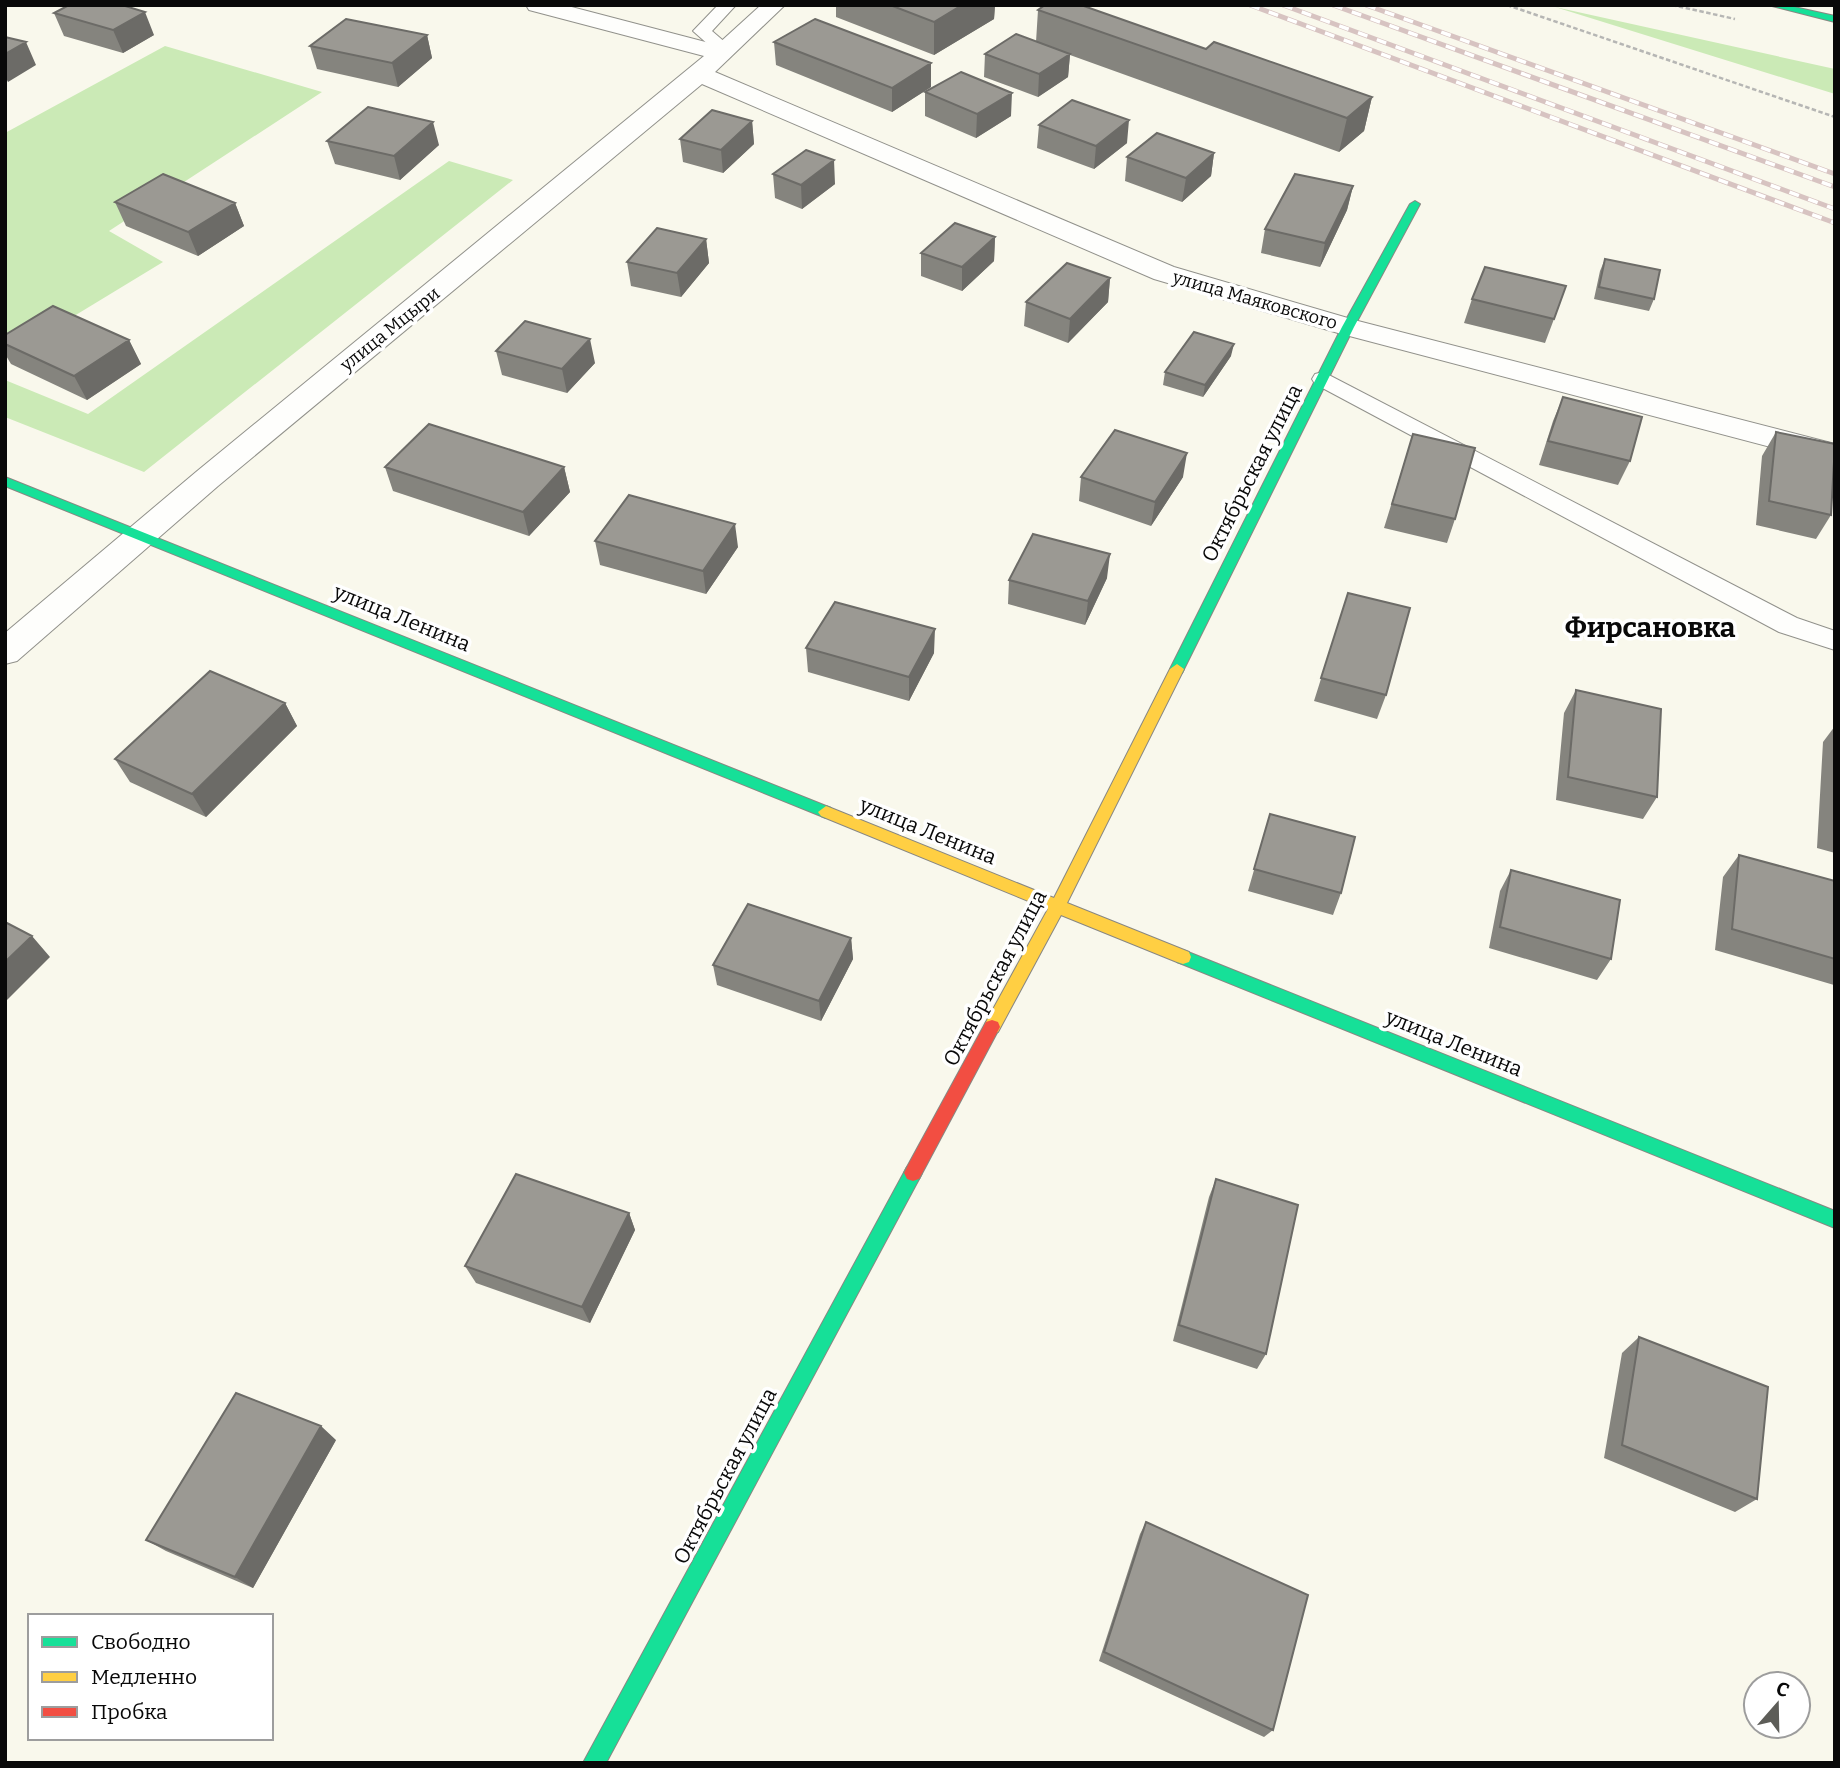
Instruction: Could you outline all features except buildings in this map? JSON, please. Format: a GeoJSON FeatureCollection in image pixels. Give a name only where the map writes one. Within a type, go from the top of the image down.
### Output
{"type":"FeatureCollection","features":[{"type":"Feature","properties":{"kind":"street"},"geometry":{"type":"LineString","coordinates":[[537,5],[724,52]]}},
{"type":"Feature","properties":{"kind":"street","name":"улица Мцыри"},"geometry":{"type":"LineString","coordinates":[[5,652],[699,74],[774,5]]}},
{"type":"Feature","properties":{"kind":"street"},"geometry":{"type":"LineString","coordinates":[[1772,5],[1835,19]]}},
{"type":"Feature","properties":{"kind":"street","name":"улица Маяковского"},"geometry":{"type":"LineString","coordinates":[[699,74],[1164,274],[1348,327],[1835,454]]}},
{"type":"Feature","properties":{"kind":"street","name":"Октябрьская улица"},"geometry":{"type":"LineString","coordinates":[[594,1763],[1058,906],[1348,327],[1415,204]]}},
{"type":"Feature","properties":{"kind":"street","name":"улица Ленина"},"geometry":{"type":"LineString","coordinates":[[5,481],[1835,1220]]}},
{"type":"Feature","properties":{"kind":"lane"},"geometry":{"type":"LineString","coordinates":[[724,52],[702,31],[728,5]]}},
{"type":"Feature","properties":{"kind":"lane"},"geometry":{"type":"LineString","coordinates":[[1322,379],[1788,625],[1835,642]]}},
{"type":"Feature","properties":{"kind":"path"},"geometry":{"type":"LineString","coordinates":[[1507,5],[1835,117]]}},
{"type":"Feature","properties":{"kind":"green space"},"geometry":{"type":"Polygon","coordinates":[[[1555,7],[1835,69],[1835,94],[1555,7]]]}},
{"type":"Feature","properties":{"kind":"green space"},"geometry":{"type":"Polygon","coordinates":[[[165,46],[322,92],[109,231],[163,262],[5,358],[5,133],[165,46]]]}},
{"type":"Feature","properties":{"kind":"green space"},"geometry":{"type":"Polygon","coordinates":[[[449,161],[513,180],[144,472],[5,417],[5,380],[88,414],[449,161]]]}},
{"type":"Feature","properties":{"kind":"railway"},"geometry":{"type":"LineString","coordinates":[[1250,5],[1835,223]]}},
{"type":"Feature","properties":{"kind":"railway"},"geometry":{"type":"LineString","coordinates":[[1283,5],[1835,209]]}},
{"type":"Feature","properties":{"kind":"railway"},"geometry":{"type":"LineString","coordinates":[[1333,5],[1835,187]]}},
{"type":"Feature","properties":{"kind":"railway"},"geometry":{"type":"LineString","coordinates":[[1366,5],[1835,174]]}},
{"type":"Feature","properties":{"kind":"traffic: fast"},"geometry":{"type":"LineString","coordinates":[[1772,5],[1835,19]]}},
{"type":"Feature","properties":{"kind":"traffic: fast"},"geometry":{"type":"LineString","coordinates":[[1177,669],[1348,327],[1415,204]]}},
{"type":"Feature","properties":{"kind":"traffic: fast"},"geometry":{"type":"LineString","coordinates":[[5,481],[826,812]]}},
{"type":"Feature","properties":{"kind":"traffic: fast"},"geometry":{"type":"LineString","coordinates":[[1183,957],[1835,1220]]}},
{"type":"Feature","properties":{"kind":"traffic: fast"},"geometry":{"type":"LineString","coordinates":[[594,1763],[913,1173]]}},
{"type":"Feature","properties":{"kind":"traffic: slow"},"geometry":{"type":"LineString","coordinates":[[992,1027],[1058,906],[1177,669]]}},
{"type":"Feature","properties":{"kind":"traffic: slow"},"geometry":{"type":"LineString","coordinates":[[826,812],[1183,957]]}},
{"type":"Feature","properties":{"kind":"traffic: jam"},"geometry":{"type":"LineString","coordinates":[[913,1173],[992,1027]]}},
{"type":"Feature","properties":{"kind":"district","name":"Фирсановка"},"geometry":{"type":"Point","coordinates":[1650,627]}}]}
